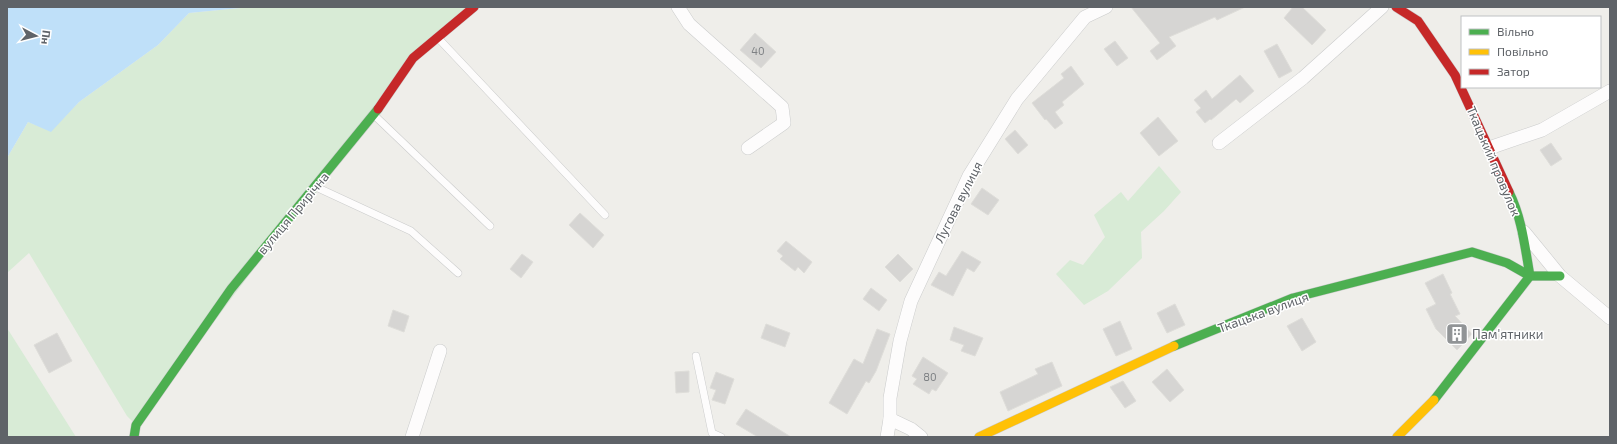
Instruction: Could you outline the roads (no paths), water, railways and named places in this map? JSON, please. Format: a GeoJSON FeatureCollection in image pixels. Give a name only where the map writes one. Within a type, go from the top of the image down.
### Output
{"type":"FeatureCollection","features":[{"type":"Feature","properties":{"kind":"street","name":"вулиця Прирічна"},"geometry":{"type":"LineString","coordinates":[[134,437],[136,425],[231,289],[374,115],[413,58],[474,7]]}},
{"type":"Feature","properties":{"kind":"street"},"geometry":{"type":"LineString","coordinates":[[678,7],[689,24],[782,107],[784,123],[748,148]]}},
{"type":"Feature","properties":{"kind":"street","name":"Лугова вулиця"},"geometry":{"type":"LineString","coordinates":[[887,437],[890,419],[892,384],[900,341],[911,301],[969,176],[1017,99],[1084,12],[1106,7]]}},
{"type":"Feature","properties":{"kind":"street"},"geometry":{"type":"LineString","coordinates":[[1219,143],[1303,78],[1382,7]]}},
{"type":"Feature","properties":{"kind":"street","name":"Ткацький провулок"},"geometry":{"type":"LineString","coordinates":[[1396,7],[1418,21],[1455,75],[1461,88]]}},
{"type":"Feature","properties":{"kind":"street","name":"Ткацький провулок"},"geometry":{"type":"LineString","coordinates":[[1461,88],[1515,204],[1522,230],[1530,276]]}},
{"type":"Feature","properties":{"kind":"street"},"geometry":{"type":"LineString","coordinates":[[1489,148],[1542,130],[1610,91]]}},
{"type":"Feature","properties":{"kind":"street"},"geometry":{"type":"LineString","coordinates":[[1522,230],[1560,276],[1610,318]]}},
{"type":"Feature","properties":{"kind":"street","name":"Ткацька вулиця"},"geometry":{"type":"LineString","coordinates":[[979,437],[1158,352],[1293,298],[1472,252],[1507,263],[1530,276],[1560,276]]}},
{"type":"Feature","properties":{"kind":"street"},"geometry":{"type":"LineString","coordinates":[[1397,437],[1440,393],[1530,276]]}},
{"type":"Feature","properties":{"kind":"street"},"geometry":{"type":"LineString","coordinates":[[412,437],[440,351]]}},
{"type":"Feature","properties":{"kind":"street"},"geometry":{"type":"LineString","coordinates":[[890,419],[910,429],[921,437]]}},
{"type":"Feature","properties":{"kind":"lane"},"geometry":{"type":"LineString","coordinates":[[438,38],[605,215]]}},
{"type":"Feature","properties":{"kind":"lane"},"geometry":{"type":"LineString","coordinates":[[374,115],[490,226]]}},
{"type":"Feature","properties":{"kind":"lane"},"geometry":{"type":"LineString","coordinates":[[315,187],[411,231],[458,273]]}},
{"type":"Feature","properties":{"kind":"lane"},"geometry":{"type":"LineString","coordinates":[[696,356],[712,433],[721,437]]}},
{"type":"Feature","properties":{"kind":"water"},"geometry":{"type":"Polygon","coordinates":[[[7,7],[250,7],[189,13],[158,45],[79,102],[51,132],[28,122],[7,158],[7,7]]]}},
{"type":"Feature","properties":{"kind":"place","name":"Пам'ятники"},"geometry":{"type":"Point","coordinates":[1457,334]}}]}
